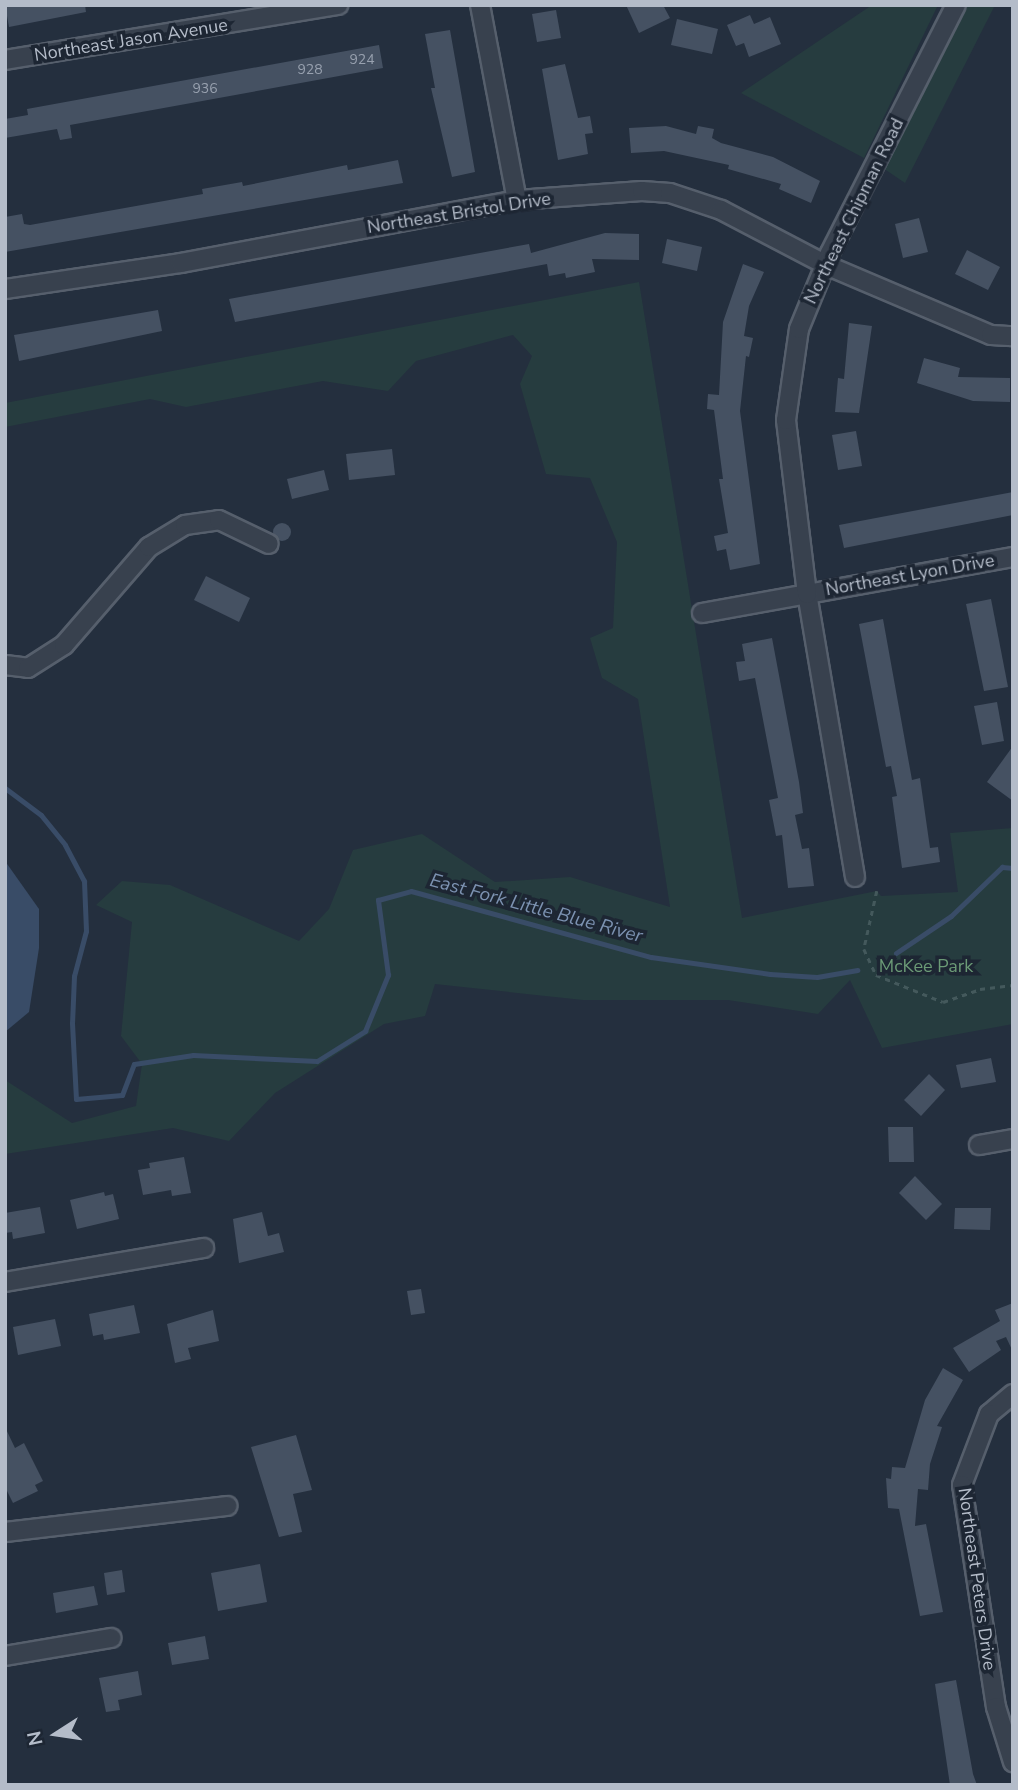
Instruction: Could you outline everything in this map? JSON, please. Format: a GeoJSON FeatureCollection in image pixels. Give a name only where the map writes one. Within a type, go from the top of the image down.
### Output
{"type":"FeatureCollection","features":[{"type":"Feature","properties":{"kind":"street","name":"Northeast Jason Avenue"},"geometry":{"type":"LineString","coordinates":[[5,61],[339,5]]}},
{"type":"Feature","properties":{"kind":"street"},"geometry":{"type":"LineString","coordinates":[[480,5],[517,200]]}},
{"type":"Feature","properties":{"kind":"street","name":"Northeast Chipman Road"},"geometry":{"type":"LineString","coordinates":[[855,877],[807,594],[786,419],[799,329],[825,265],[956,5]]}},
{"type":"Feature","properties":{"kind":"street","name":"Northeast Bristol Drive"},"geometry":{"type":"LineString","coordinates":[[5,289],[181,263],[517,200],[642,191],[670,193],[759,226],[825,265],[991,335],[1013,337]]}},
{"type":"Feature","properties":{"kind":"street"},"geometry":{"type":"LineString","coordinates":[[5,666],[29,668],[64,645],[149,547],[185,525],[219,520],[269,544]]}},
{"type":"Feature","properties":{"kind":"street","name":"Northeast Lyon Drive"},"geometry":{"type":"LineString","coordinates":[[807,594],[1013,557]]}},
{"type":"Feature","properties":{"kind":"street"},"geometry":{"type":"LineString","coordinates":[[702,613],[807,594]]}},
{"type":"Feature","properties":{"kind":"street"},"geometry":{"type":"LineString","coordinates":[[979,1145],[1013,1139]]}},
{"type":"Feature","properties":{"kind":"street"},"geometry":{"type":"LineString","coordinates":[[5,1282],[204,1248]]}},
{"type":"Feature","properties":{"kind":"street","name":"Northeast Peters Drive"},"geometry":{"type":"LineString","coordinates":[[1007,1399],[989,1414],[962,1485],[996,1707],[1013,1762]]}},
{"type":"Feature","properties":{"kind":"street"},"geometry":{"type":"LineString","coordinates":[[5,1532],[227,1506]]}},
{"type":"Feature","properties":{"kind":"street"},"geometry":{"type":"LineString","coordinates":[[5,1656],[111,1638]]}},
{"type":"Feature","properties":{"kind":"path"},"geometry":{"type":"LineString","coordinates":[[877,891],[864,949],[876,975],[943,1002],[980,989],[1013,985]]}},
{"type":"Feature","properties":{"kind":"green space"},"geometry":{"type":"Polygon","coordinates":[[[872,5],[938,5],[864,158],[741,93],[872,5]]]}},
{"type":"Feature","properties":{"kind":"green space"},"geometry":{"type":"Polygon","coordinates":[[[966,5],[995,5],[905,183],[883,168],[966,5]]]}},
{"type":"Feature","properties":{"kind":"green space","name":"McKee Park"},"geometry":{"type":"Polygon","coordinates":[[[639,282],[742,918],[877,891],[881,896],[958,892],[950,833],[1013,828],[1013,1024],[882,1048],[850,980],[818,1014],[728,1000],[583,1000],[435,984],[425,1016],[384,1024],[275,1093],[229,1141],[173,1128],[5,1154],[5,1080],[72,1123],[136,1106],[142,1064],[121,1036],[132,922],[96,905],[122,881],[170,885],[299,941],[329,909],[353,850],[422,834],[495,882],[570,877],[670,907],[638,699],[602,678],[590,638],[613,628],[617,542],[590,478],[546,474],[520,384],[532,356],[513,335],[416,361],[388,391],[323,381],[186,407],[150,399],[5,427],[5,403],[639,282]]]}},
{"type":"Feature","properties":{"kind":"water"},"geometry":{"type":"Polygon","coordinates":[[[5,861],[39,909],[39,948],[29,1012],[5,1032],[5,861]]]}},
{"type":"Feature","properties":{"kind":"building"},"geometry":{"type":"Polygon","coordinates":[[[5,5],[85,5],[86,12],[9,27],[5,5]]]}},
{"type":"Feature","properties":{"kind":"building"},"geometry":{"type":"Polygon","coordinates":[[[626,5],[663,5],[670,18],[639,33],[626,5]]]}},
{"type":"Feature","properties":{"kind":"building"},"geometry":{"type":"Polygon","coordinates":[[[556,10],[561,38],[537,42],[532,14],[556,10]]]}},
{"type":"Feature","properties":{"kind":"building"},"geometry":{"type":"Polygon","coordinates":[[[750,15],[754,24],[770,17],[781,44],[749,57],[744,43],[736,46],[727,25],[750,15]]]}},
{"type":"Feature","properties":{"kind":"building"},"geometry":{"type":"Polygon","coordinates":[[[677,19],[718,29],[712,54],[671,45],[677,19]]]}},
{"type":"Feature","properties":{"kind":"building"},"geometry":{"type":"Polygon","coordinates":[[[450,30],[475,172],[452,177],[431,88],[435,88],[425,34],[450,30]]]}},
{"type":"Feature","properties":{"kind":"building"},"geometry":{"type":"Polygon","coordinates":[[[379,45],[383,68],[70,125],[72,138],[60,140],[57,129],[5,138],[5,119],[28,115],[27,109],[379,45]]]}},
{"type":"Feature","properties":{"kind":"building"},"geometry":{"type":"Polygon","coordinates":[[[565,64],[578,118],[590,116],[593,133],[585,134],[588,154],[558,160],[542,69],[565,64]]]}},
{"type":"Feature","properties":{"kind":"building"},"geometry":{"type":"Polygon","coordinates":[[[666,126],[696,134],[698,126],[714,129],[712,138],[721,143],[773,157],[820,181],[811,203],[779,189],[781,184],[728,169],[729,165],[664,151],[631,153],[629,128],[666,126]]]}},
{"type":"Feature","properties":{"kind":"building"},"geometry":{"type":"Polygon","coordinates":[[[398,160],[403,183],[5,252],[5,217],[22,214],[24,224],[30,225],[203,194],[202,189],[242,182],[243,186],[347,165],[348,170],[398,160]]]}},
{"type":"Feature","properties":{"kind":"building"},"geometry":{"type":"Polygon","coordinates":[[[919,218],[928,252],[903,258],[895,224],[919,218]]]}},
{"type":"Feature","properties":{"kind":"building"},"geometry":{"type":"Polygon","coordinates":[[[605,233],[639,234],[639,260],[592,259],[595,272],[566,278],[565,273],[549,276],[547,264],[235,322],[229,299],[529,244],[531,253],[605,233]]]}},
{"type":"Feature","properties":{"kind":"building"},"geometry":{"type":"Polygon","coordinates":[[[667,239],[702,247],[697,271],[662,263],[667,239]]]}},
{"type":"Feature","properties":{"kind":"building"},"geometry":{"type":"Polygon","coordinates":[[[967,250],[1000,267],[988,290],[955,274],[967,250]]]}},
{"type":"Feature","properties":{"kind":"building"},"geometry":{"type":"Polygon","coordinates":[[[743,264],[764,272],[749,306],[744,336],[753,338],[749,357],[746,356],[740,411],[760,564],[730,570],[726,549],[717,551],[714,536],[728,533],[719,479],[723,479],[714,410],[707,409],[708,394],[719,395],[723,322],[743,264]]]}},
{"type":"Feature","properties":{"kind":"building"},"geometry":{"type":"Polygon","coordinates":[[[158,310],[162,331],[19,361],[14,335],[158,310]]]}},
{"type":"Feature","properties":{"kind":"building"},"geometry":{"type":"Polygon","coordinates":[[[849,323],[872,326],[859,413],[835,412],[838,378],[844,379],[849,323]]]}},
{"type":"Feature","properties":{"kind":"building"},"geometry":{"type":"Polygon","coordinates":[[[924,358],[960,368],[958,377],[1010,378],[1010,402],[973,401],[917,383],[924,358]]]}},
{"type":"Feature","properties":{"kind":"building"},"geometry":{"type":"Polygon","coordinates":[[[856,431],[862,466],[838,470],[832,435],[856,431]]]}},
{"type":"Feature","properties":{"kind":"building"},"geometry":{"type":"Polygon","coordinates":[[[392,449],[395,475],[349,480],[346,454],[392,449]]]}},
{"type":"Feature","properties":{"kind":"building"},"geometry":{"type":"Polygon","coordinates":[[[324,470],[329,490],[292,499],[287,479],[324,470]]]}},
{"type":"Feature","properties":{"kind":"building"},"geometry":{"type":"Polygon","coordinates":[[[1013,492],[1013,515],[844,548],[839,525],[1013,492]]]}},
{"type":"Feature","properties":{"kind":"building"},"geometry":{"type":"Polygon","coordinates":[[[278,523],[286,523],[291,532],[289,539],[278,541],[273,536],[273,528],[278,523]]]}},
{"type":"Feature","properties":{"kind":"building"},"geometry":{"type":"Polygon","coordinates":[[[206,576],[250,598],[239,622],[194,600],[206,576]]]}},
{"type":"Feature","properties":{"kind":"building"},"geometry":{"type":"Polygon","coordinates":[[[991,599],[1008,687],[984,691],[966,604],[991,599]]]}},
{"type":"Feature","properties":{"kind":"building"},"geometry":{"type":"Polygon","coordinates":[[[883,619],[912,780],[920,778],[930,848],[938,847],[940,862],[902,868],[892,797],[897,796],[891,766],[886,767],[859,624],[883,619]]]}},
{"type":"Feature","properties":{"kind":"building"},"geometry":{"type":"Polygon","coordinates":[[[772,638],[799,782],[803,813],[795,815],[802,849],[809,848],[814,886],[788,888],[782,835],[776,836],[769,800],[778,798],[755,678],[739,681],[736,662],[745,661],[742,644],[772,638]]]}},
{"type":"Feature","properties":{"kind":"building"},"geometry":{"type":"Polygon","coordinates":[[[997,702],[1004,741],[982,745],[974,706],[997,702]]]}},
{"type":"Feature","properties":{"kind":"building"},"geometry":{"type":"Polygon","coordinates":[[[1013,746],[1013,801],[987,782],[1013,746]]]}},
{"type":"Feature","properties":{"kind":"building"},"geometry":{"type":"Polygon","coordinates":[[[991,1058],[996,1082],[961,1088],[956,1065],[991,1058]]]}},
{"type":"Feature","properties":{"kind":"building"},"geometry":{"type":"Polygon","coordinates":[[[929,1074],[945,1090],[921,1116],[904,1100],[929,1074]]]}},
{"type":"Feature","properties":{"kind":"building"},"geometry":{"type":"Polygon","coordinates":[[[888,1127],[913,1127],[914,1162],[889,1162],[888,1127]]]}},
{"type":"Feature","properties":{"kind":"building"},"geometry":{"type":"Polygon","coordinates":[[[184,1157],[191,1193],[172,1196],[171,1190],[143,1195],[138,1170],[150,1168],[149,1163],[184,1157]]]}},
{"type":"Feature","properties":{"kind":"building"},"geometry":{"type":"Polygon","coordinates":[[[915,1176],[942,1204],[926,1220],[899,1193],[915,1176]]]}},
{"type":"Feature","properties":{"kind":"building"},"geometry":{"type":"Polygon","coordinates":[[[104,1192],[105,1196],[113,1194],[119,1219],[77,1229],[70,1200],[104,1192]]]}},
{"type":"Feature","properties":{"kind":"building"},"geometry":{"type":"Polygon","coordinates":[[[40,1207],[45,1233],[13,1239],[12,1232],[5,1233],[5,1213],[40,1207]]]}},
{"type":"Feature","properties":{"kind":"building"},"geometry":{"type":"Polygon","coordinates":[[[955,1208],[991,1208],[990,1230],[954,1229],[955,1208]]]}},
{"type":"Feature","properties":{"kind":"building"},"geometry":{"type":"Polygon","coordinates":[[[262,1212],[268,1236],[279,1233],[284,1252],[239,1263],[233,1219],[262,1212]]]}},
{"type":"Feature","properties":{"kind":"building"},"geometry":{"type":"Polygon","coordinates":[[[421,1289],[425,1313],[411,1315],[407,1291],[421,1289]]]}},
{"type":"Feature","properties":{"kind":"building"},"geometry":{"type":"Polygon","coordinates":[[[1013,1303],[1013,1352],[1006,1337],[996,1341],[1001,1350],[969,1372],[953,1348],[1000,1321],[995,1310],[1013,1303]]]}},
{"type":"Feature","properties":{"kind":"building"},"geometry":{"type":"Polygon","coordinates":[[[134,1305],[140,1333],[104,1340],[103,1334],[93,1336],[89,1314],[134,1305]]]}},
{"type":"Feature","properties":{"kind":"building"},"geometry":{"type":"Polygon","coordinates":[[[213,1310],[219,1341],[188,1348],[191,1359],[175,1363],[167,1324],[213,1310]]]}},
{"type":"Feature","properties":{"kind":"building"},"geometry":{"type":"Polygon","coordinates":[[[55,1319],[61,1346],[18,1355],[13,1327],[55,1319]]]}},
{"type":"Feature","properties":{"kind":"building"},"geometry":{"type":"Polygon","coordinates":[[[943,1368],[963,1380],[937,1426],[942,1427],[930,1464],[928,1490],[918,1489],[915,1526],[926,1524],[943,1612],[920,1616],[899,1509],[888,1508],[886,1478],[891,1479],[892,1467],[905,1468],[925,1400],[943,1368]]]}},
{"type":"Feature","properties":{"kind":"building"},"geometry":{"type":"Polygon","coordinates":[[[5,1427],[15,1448],[24,1443],[43,1481],[35,1485],[38,1491],[13,1503],[5,1487],[5,1427]]]}},
{"type":"Feature","properties":{"kind":"building"},"geometry":{"type":"Polygon","coordinates":[[[296,1435],[312,1490],[293,1494],[302,1532],[279,1537],[251,1447],[296,1435]]]}},
{"type":"Feature","properties":{"kind":"building"},"geometry":{"type":"Polygon","coordinates":[[[260,1564],[267,1602],[218,1611],[211,1573],[260,1564]]]}},
{"type":"Feature","properties":{"kind":"building"},"geometry":{"type":"Polygon","coordinates":[[[122,1570],[125,1592],[107,1595],[104,1573],[122,1570]]]}},
{"type":"Feature","properties":{"kind":"building"},"geometry":{"type":"Polygon","coordinates":[[[94,1586],[98,1605],[56,1613],[53,1593],[94,1586]]]}},
{"type":"Feature","properties":{"kind":"building"},"geometry":{"type":"Polygon","coordinates":[[[205,1636],[209,1659],[172,1665],[168,1643],[205,1636]]]}},
{"type":"Feature","properties":{"kind":"building"},"geometry":{"type":"Polygon","coordinates":[[[138,1671],[142,1695],[118,1700],[120,1710],[106,1712],[99,1678],[138,1671]]]}},
{"type":"Feature","properties":{"kind":"building"},"geometry":{"type":"Polygon","coordinates":[[[956,1680],[977,1785],[950,1785],[935,1684],[956,1680]]]}},
{"type":"Feature","properties":{"kind":"waterway","name":"East Fork Little Blue River"},"geometry":{"type":"LineString","coordinates":[[5,788],[41,815],[65,845],[84,881],[86,931],[74,976],[72,1023],[76,1099],[122,1095],[134,1064],[193,1055],[317,1061],[365,1031],[388,975],[378,900],[411,891],[651,957],[770,974],[817,977],[857,970]]}},
{"type":"Feature","properties":{"kind":"waterway","name":"East Fork Little Blue River"},"geometry":{"type":"LineString","coordinates":[[896,953],[951,916],[1002,867],[1013,868]]}}]}
